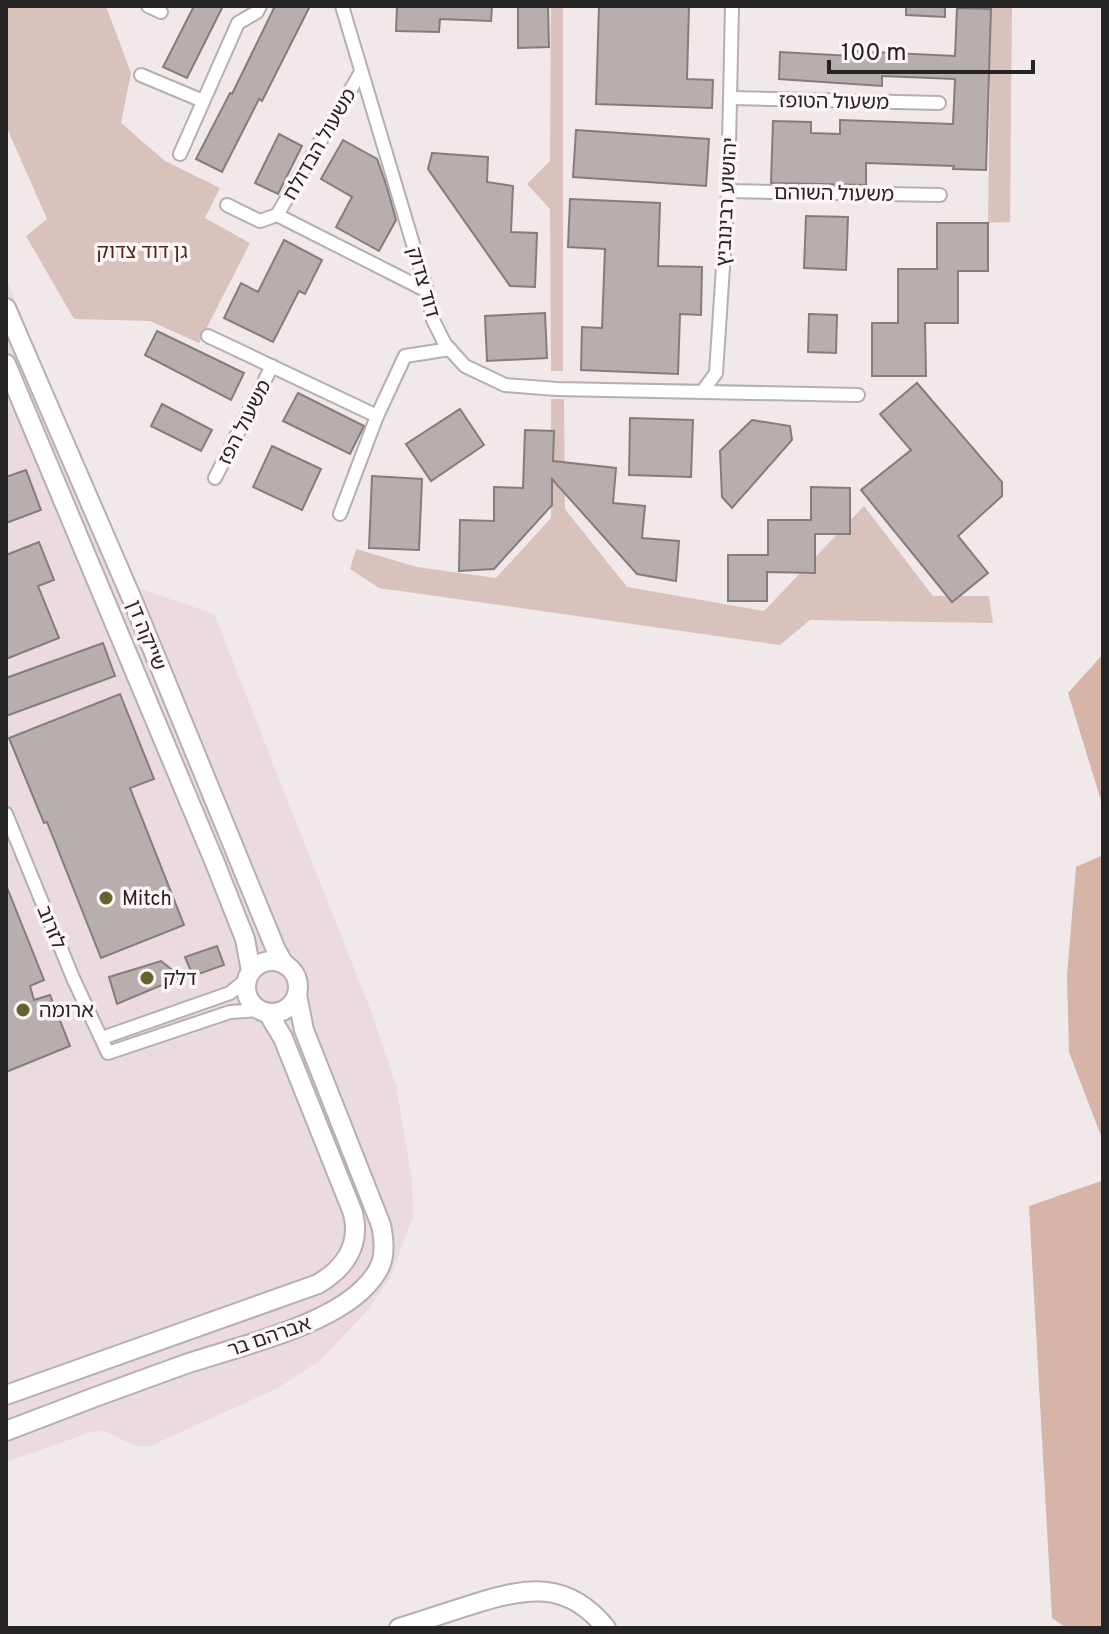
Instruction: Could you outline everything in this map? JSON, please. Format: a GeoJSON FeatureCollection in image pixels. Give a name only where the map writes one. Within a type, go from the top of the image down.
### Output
{"type":"FeatureCollection","features":[{"type":"Feature","properties":{"kind":"street"},"geometry":{"type":"LineString","coordinates":[[148,6],[161,12]]}},
{"type":"Feature","properties":{"kind":"street"},"geometry":{"type":"LineString","coordinates":[[180,154],[238,23],[257,12],[260,6]]}},
{"type":"Feature","properties":{"kind":"street","name":"דוד צדוק"},"geometry":{"type":"LineString","coordinates":[[342,6],[433,320],[450,349],[465,366],[505,385],[557,389],[858,395]]}},
{"type":"Feature","properties":{"kind":"street","name":"יהושוע רבינוביץ"},"geometry":{"type":"LineString","coordinates":[[702,392],[716,373],[728,191],[732,6]]}},
{"type":"Feature","properties":{"kind":"street","name":"משעול הבדולח"},"geometry":{"type":"LineString","coordinates":[[227,205],[260,221],[277,215],[361,72]]}},
{"type":"Feature","properties":{"kind":"street"},"geometry":{"type":"LineString","coordinates":[[141,75],[203,101]]}},
{"type":"Feature","properties":{"kind":"street","name":"משעול הטופז"},"geometry":{"type":"LineString","coordinates":[[730,98],[939,103]]}},
{"type":"Feature","properties":{"kind":"street","name":"משעול השוהם"},"geometry":{"type":"LineString","coordinates":[[728,191],[940,195]]}},
{"type":"Feature","properties":{"kind":"street","name":"משעול הבדולח"},"geometry":{"type":"LineString","coordinates":[[277,215],[427,291]]}},
{"type":"Feature","properties":{"kind":"street","name":"שייקה דן"},"geometry":{"type":"LineString","coordinates":[[6,308],[132,599],[284,964]]}},
{"type":"Feature","properties":{"kind":"street","name":"משעול הפז"},"geometry":{"type":"LineString","coordinates":[[208,336],[377,416]]}},
{"type":"Feature","properties":{"kind":"street"},"geometry":{"type":"LineString","coordinates":[[340,514],[377,416],[405,356],[450,349]]}},
{"type":"Feature","properties":{"kind":"street","name":"שייקה דן"},"geometry":{"type":"LineString","coordinates":[[6,364],[215,863],[245,939],[249,975]]}},
{"type":"Feature","properties":{"kind":"street","name":"משעול הפז"},"geometry":{"type":"LineString","coordinates":[[215,478],[272,366]]}},
{"type":"Feature","properties":{"kind":"street","name":"לזרוב"},"geometry":{"type":"LineString","coordinates":[[6,814],[73,978],[108,1053],[230,1012],[264,1011]]}},
{"type":"Feature","properties":{"kind":"street"},"geometry":{"type":"LineString","coordinates":[[102,1038],[230,993],[249,975],[267,961],[284,964],[296,977],[297,995],[285,1009],[264,1011],[248,996],[249,975]]}},
{"type":"Feature","properties":{"kind":"street","name":"אברהם בר"},"geometry":{"type":"LineString","coordinates":[[6,1431],[124,1386],[318,1319],[364,1288],[380,1267],[386,1247],[381,1225],[304,1030],[297,995]]}},
{"type":"Feature","properties":{"kind":"street","name":"אברהם בר"},"geometry":{"type":"LineString","coordinates":[[6,1395],[318,1284],[341,1268],[349,1257],[354,1246],[356,1226],[353,1213],[283,1038],[264,1011]]}},
{"type":"Feature","properties":{"kind":"street"},"geometry":{"type":"LineString","coordinates":[[399,1628],[509,1593],[535,1590],[571,1597],[606,1628]]}},
{"type":"Feature","properties":{"kind":"shaded area"},"geometry":{"type":"Polygon","coordinates":[[[6,278],[135,587],[214,614],[372,1014],[396,1085],[412,1180],[413,1216],[391,1276],[369,1309],[319,1361],[278,1388],[148,1447],[136,1446],[104,1431],[91,1432],[6,1462],[6,278]]]}},
{"type":"Feature","properties":{"kind":"shaded area"},"geometry":{"type":"Polygon","coordinates":[[[1103,654],[1103,807],[1068,693],[1103,654]]]}},
{"type":"Feature","properties":{"kind":"shaded area"},"geometry":{"type":"Polygon","coordinates":[[[1103,855],[1103,1141],[1069,1052],[1067,975],[1076,867],[1103,855]]]}},
{"type":"Feature","properties":{"kind":"shaded area"},"geometry":{"type":"Polygon","coordinates":[[[1103,1177],[1103,1628],[1067,1628],[1052,1618],[1029,1206],[1101,1181],[1103,1177]]]}},
{"type":"Feature","properties":{"kind":"green space","name":"גן דוד צדוק"},"geometry":{"type":"Polygon","coordinates":[[[6,6],[106,6],[131,73],[121,123],[165,161],[220,188],[205,218],[250,243],[199,343],[150,321],[74,319],[26,236],[47,219],[6,126],[6,6]]]}},
{"type":"Feature","properties":{"kind":"green space"},"geometry":{"type":"Polygon","coordinates":[[[551,6],[563,6],[563,371],[551,371],[550,209],[527,184],[550,161],[551,6]]]}},
{"type":"Feature","properties":{"kind":"green space"},"geometry":{"type":"Polygon","coordinates":[[[991,6],[1012,6],[1010,222],[988,223],[991,6]]]}},
{"type":"Feature","properties":{"kind":"green space"},"geometry":{"type":"Polygon","coordinates":[[[551,399],[564,399],[565,509],[627,587],[764,611],[864,506],[933,596],[989,596],[993,623],[810,620],[780,645],[379,588],[350,569],[356,549],[417,567],[496,578],[551,518],[551,399]]]}},
{"type":"Feature","properties":{"kind":"building"},"geometry":{"type":"Polygon","coordinates":[[[194,6],[223,6],[187,78],[163,67],[194,6]]]}},
{"type":"Feature","properties":{"kind":"building"},"geometry":{"type":"Polygon","coordinates":[[[275,6],[310,6],[222,172],[196,159],[275,6]]]}},
{"type":"Feature","properties":{"kind":"building"},"geometry":{"type":"Polygon","coordinates":[[[397,6],[492,6],[491,21],[440,19],[439,32],[396,31],[397,6]]]}},
{"type":"Feature","properties":{"kind":"building"},"geometry":{"type":"Polygon","coordinates":[[[518,6],[548,6],[549,47],[518,48],[518,6]]]}},
{"type":"Feature","properties":{"kind":"building"},"geometry":{"type":"Polygon","coordinates":[[[599,6],[689,6],[687,79],[713,80],[712,108],[596,104],[599,6]]]}},
{"type":"Feature","properties":{"kind":"building"},"geometry":{"type":"Polygon","coordinates":[[[906,6],[945,6],[945,17],[906,15],[906,6]]]}},
{"type":"Feature","properties":{"kind":"building"},"geometry":{"type":"Polygon","coordinates":[[[957,8],[991,9],[986,170],[866,163],[866,185],[771,183],[773,121],[811,122],[811,133],[840,134],[840,120],[953,124],[955,79],[882,76],[882,86],[779,79],[780,52],[852,56],[852,51],[955,56],[957,8]]]}},
{"type":"Feature","properties":{"kind":"building"},"geometry":{"type":"Polygon","coordinates":[[[576,130],[709,139],[706,186],[573,177],[576,130]]]}},
{"type":"Feature","properties":{"kind":"building"},"geometry":{"type":"Polygon","coordinates":[[[279,134],[302,146],[278,194],[255,183],[279,134]]]}},
{"type":"Feature","properties":{"kind":"building"},"geometry":{"type":"Polygon","coordinates":[[[343,140],[377,159],[387,187],[396,220],[379,251],[336,227],[352,197],[321,179],[343,140]]]}},
{"type":"Feature","properties":{"kind":"building"},"geometry":{"type":"Polygon","coordinates":[[[432,153],[488,157],[487,182],[513,186],[511,232],[537,233],[535,287],[510,286],[428,169],[432,153]]]}},
{"type":"Feature","properties":{"kind":"building"},"geometry":{"type":"Polygon","coordinates":[[[570,199],[660,203],[658,266],[702,267],[701,315],[680,314],[678,374],[581,370],[582,327],[602,328],[605,249],[568,247],[570,199]]]}},
{"type":"Feature","properties":{"kind":"building"},"geometry":{"type":"Polygon","coordinates":[[[806,216],[848,217],[846,270],[804,268],[806,216]]]}},
{"type":"Feature","properties":{"kind":"building"},"geometry":{"type":"Polygon","coordinates":[[[937,223],[988,223],[988,271],[958,271],[958,323],[925,323],[926,376],[872,376],[872,323],[898,323],[898,269],[937,269],[937,223]]]}},
{"type":"Feature","properties":{"kind":"building"},"geometry":{"type":"Polygon","coordinates":[[[284,240],[322,260],[305,294],[299,291],[273,342],[224,318],[241,283],[258,292],[284,240]]]}},
{"type":"Feature","properties":{"kind":"building"},"geometry":{"type":"Polygon","coordinates":[[[545,313],[547,358],[487,361],[485,316],[545,313]]]}},
{"type":"Feature","properties":{"kind":"building"},"geometry":{"type":"Polygon","coordinates":[[[809,314],[837,315],[836,353],[808,352],[809,314]]]}},
{"type":"Feature","properties":{"kind":"building"},"geometry":{"type":"Polygon","coordinates":[[[157,331],[244,373],[231,400],[145,355],[157,331]]]}},
{"type":"Feature","properties":{"kind":"building"},"geometry":{"type":"Polygon","coordinates":[[[917,383],[1002,482],[1002,496],[958,536],[988,573],[952,602],[861,490],[911,450],[880,414],[917,383]]]}},
{"type":"Feature","properties":{"kind":"building"},"geometry":{"type":"Polygon","coordinates":[[[298,393],[364,426],[350,454],[283,421],[298,393]]]}},
{"type":"Feature","properties":{"kind":"building"},"geometry":{"type":"Polygon","coordinates":[[[162,404],[212,430],[201,451],[151,426],[162,404]]]}},
{"type":"Feature","properties":{"kind":"building"},"geometry":{"type":"Polygon","coordinates":[[[460,409],[484,445],[431,481],[406,444],[460,409]]]}},
{"type":"Feature","properties":{"kind":"building"},"geometry":{"type":"Polygon","coordinates":[[[630,418],[693,420],[691,477],[629,475],[630,418]]]}},
{"type":"Feature","properties":{"kind":"building"},"geometry":{"type":"Polygon","coordinates":[[[752,420],[790,426],[792,440],[732,508],[722,497],[720,451],[752,420]]]}},
{"type":"Feature","properties":{"kind":"building"},"geometry":{"type":"Polygon","coordinates":[[[525,430],[554,431],[553,461],[616,468],[613,503],[645,506],[642,538],[679,541],[676,581],[637,574],[552,479],[552,505],[494,569],[459,571],[460,520],[494,521],[494,487],[523,488],[525,430]]]}},
{"type":"Feature","properties":{"kind":"building"},"geometry":{"type":"Polygon","coordinates":[[[272,446],[321,469],[302,510],[253,487],[272,446]]]}},
{"type":"Feature","properties":{"kind":"building"},"geometry":{"type":"Polygon","coordinates":[[[26,470],[41,510],[6,523],[6,477],[26,470]]]}},
{"type":"Feature","properties":{"kind":"building"},"geometry":{"type":"Polygon","coordinates":[[[372,476],[422,479],[419,550],[369,548],[372,476]]]}},
{"type":"Feature","properties":{"kind":"building"},"geometry":{"type":"Polygon","coordinates":[[[811,487],[850,488],[850,534],[815,534],[815,573],[767,572],[767,601],[728,601],[728,555],[768,555],[768,520],[811,520],[811,487]]]}},
{"type":"Feature","properties":{"kind":"building"},"geometry":{"type":"Polygon","coordinates":[[[39,542],[54,580],[38,586],[59,638],[6,659],[6,555],[39,542]]]}},
{"type":"Feature","properties":{"kind":"building"},"geometry":{"type":"Polygon","coordinates":[[[103,643],[115,676],[6,716],[6,678],[103,643]]]}},
{"type":"Feature","properties":{"kind":"building"},"geometry":{"type":"Polygon","coordinates":[[[120,694],[154,779],[130,788],[184,925],[101,958],[47,822],[44,823],[9,738],[120,694]]]}},
{"type":"Feature","properties":{"kind":"building"},"geometry":{"type":"Polygon","coordinates":[[[6,885],[44,980],[30,986],[34,1000],[50,995],[70,1046],[6,1072],[6,885]]]}},
{"type":"Feature","properties":{"kind":"building"},"geometry":{"type":"Polygon","coordinates":[[[217,946],[224,965],[193,976],[185,957],[217,946]]]}},
{"type":"Feature","properties":{"kind":"building"},"geometry":{"type":"Polygon","coordinates":[[[161,961],[181,977],[117,1004],[109,977],[161,961]]]}},
{"type":"Feature","properties":{"kind":"place","name":"Mitch"},"geometry":{"type":"Point","coordinates":[106,898]}},
{"type":"Feature","properties":{"kind":"place","name":"דלק"},"geometry":{"type":"Point","coordinates":[147,978]}},
{"type":"Feature","properties":{"kind":"place","name":"ארומה"},"geometry":{"type":"Point","coordinates":[23,1010]}}]}
